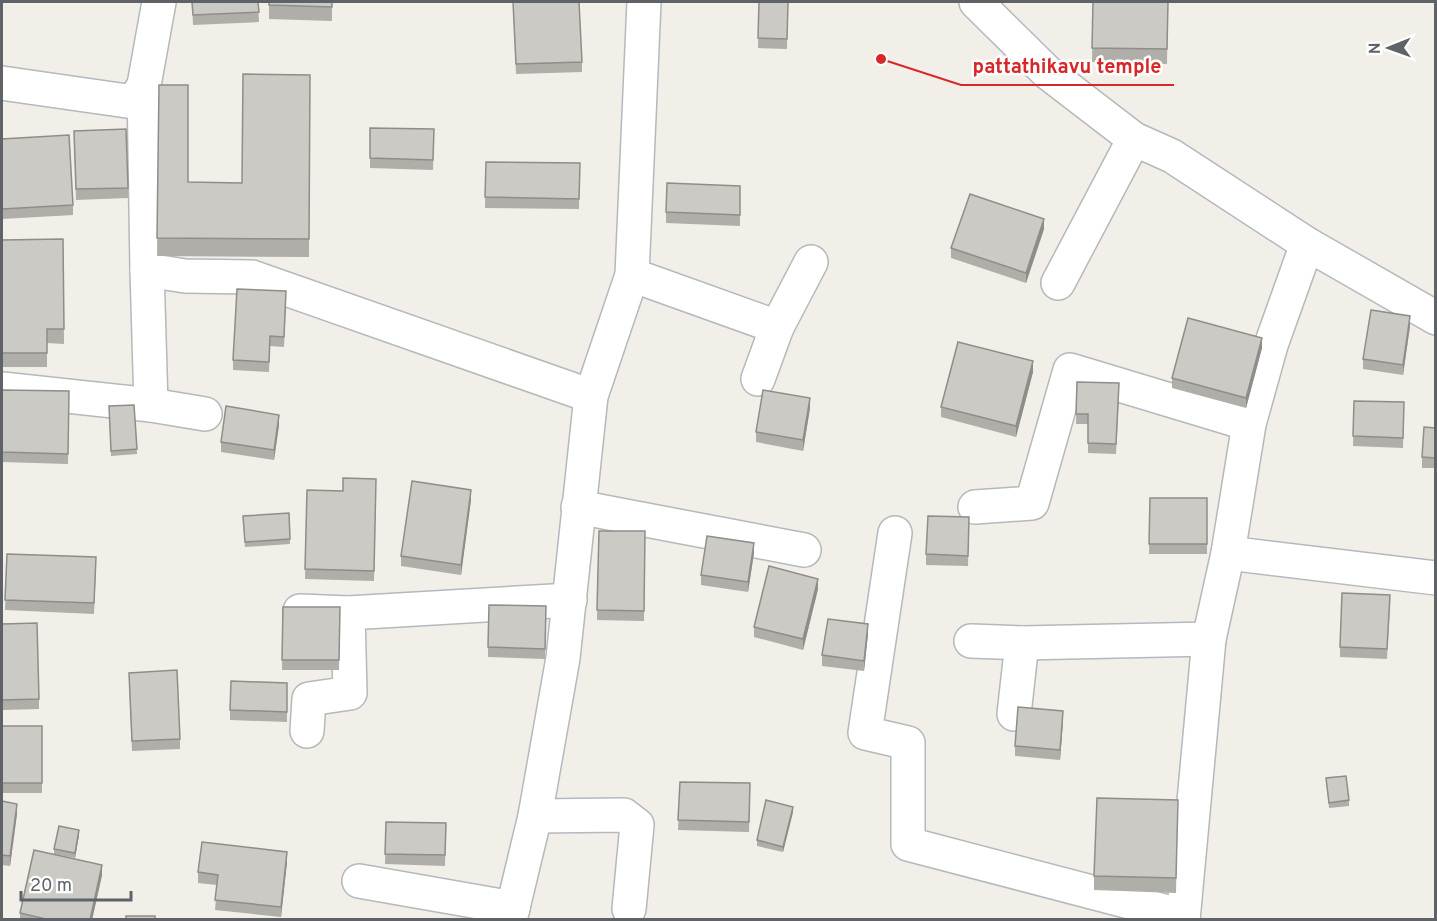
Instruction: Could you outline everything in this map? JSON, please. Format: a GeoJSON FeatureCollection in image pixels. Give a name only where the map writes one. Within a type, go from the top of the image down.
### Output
{"type":"FeatureCollection","features":[{"type":"Feature","properties":{"kind":"street"},"geometry":{"type":"LineString","coordinates":[[151,405],[144,85],[159,2]]}},
{"type":"Feature","properties":{"kind":"street"},"geometry":{"type":"LineString","coordinates":[[360,881],[512,914],[535,816],[570,600],[591,396],[632,274],[644,2]]}},
{"type":"Feature","properties":{"kind":"street"},"geometry":{"type":"LineString","coordinates":[[976,2],[1048,73],[1134,139],[1172,156],[1307,244],[1436,318]]}},
{"type":"Feature","properties":{"kind":"street"},"geometry":{"type":"LineString","coordinates":[[2,83],[134,102],[144,85]]}},
{"type":"Feature","properties":{"kind":"street"},"geometry":{"type":"LineString","coordinates":[[1058,284],[1134,139]]}},
{"type":"Feature","properties":{"kind":"street"},"geometry":{"type":"LineString","coordinates":[[895,533],[865,733],[908,743],[908,844],[1183,918],[1209,639],[1228,553],[1249,424],[1271,345],[1307,244]]}},
{"type":"Feature","properties":{"kind":"street"},"geometry":{"type":"LineString","coordinates":[[758,379],[777,327],[811,262]]}},
{"type":"Feature","properties":{"kind":"street"},"geometry":{"type":"LineString","coordinates":[[147,270],[185,276],[252,277],[591,396]]}},
{"type":"Feature","properties":{"kind":"street"},"geometry":{"type":"LineString","coordinates":[[632,274],[777,327]]}},
{"type":"Feature","properties":{"kind":"street"},"geometry":{"type":"LineString","coordinates":[[975,507],[1032,503],[1070,370],[1249,424]]}},
{"type":"Feature","properties":{"kind":"street"},"geometry":{"type":"LineString","coordinates":[[2,389],[151,405],[205,414]]}},
{"type":"Feature","properties":{"kind":"street"},"geometry":{"type":"LineString","coordinates":[[578,507],[804,550]]}},
{"type":"Feature","properties":{"kind":"street"},"geometry":{"type":"LineString","coordinates":[[1228,553],[1436,578]]}},
{"type":"Feature","properties":{"kind":"street"},"geometry":{"type":"LineString","coordinates":[[300,611],[348,613],[570,600]]}},
{"type":"Feature","properties":{"kind":"street"},"geometry":{"type":"LineString","coordinates":[[307,731],[309,699],[350,693],[348,613]]}},
{"type":"Feature","properties":{"kind":"street"},"geometry":{"type":"LineString","coordinates":[[971,640],[1022,643],[1209,639]]}},
{"type":"Feature","properties":{"kind":"street"},"geometry":{"type":"LineString","coordinates":[[1014,714],[1022,643]]}},
{"type":"Feature","properties":{"kind":"street"},"geometry":{"type":"LineString","coordinates":[[535,816],[624,815],[637,825],[629,909]]}},
{"type":"Feature","properties":{"kind":"building"},"geometry":{"type":"Polygon","coordinates":[[[192,2],[258,2],[259,12],[193,15],[192,2]]]}},
{"type":"Feature","properties":{"kind":"building"},"geometry":{"type":"Polygon","coordinates":[[[269,2],[332,2],[332,7],[269,5],[269,2]]]}},
{"type":"Feature","properties":{"kind":"building"},"geometry":{"type":"Polygon","coordinates":[[[513,2],[579,2],[582,62],[516,64],[513,2]]]}},
{"type":"Feature","properties":{"kind":"building"},"geometry":{"type":"Polygon","coordinates":[[[759,2],[788,2],[787,39],[758,38],[759,2]]]}},
{"type":"Feature","properties":{"kind":"building"},"geometry":{"type":"Polygon","coordinates":[[[1093,2],[1168,2],[1167,49],[1092,48],[1093,2]]]}},
{"type":"Feature","properties":{"kind":"building"},"geometry":{"type":"Polygon","coordinates":[[[243,74],[310,75],[309,239],[157,238],[159,85],[188,85],[188,182],[242,183],[243,74]]]}},
{"type":"Feature","properties":{"kind":"building"},"geometry":{"type":"Polygon","coordinates":[[[370,128],[434,129],[433,160],[370,158],[370,128]]]}},
{"type":"Feature","properties":{"kind":"building"},"geometry":{"type":"Polygon","coordinates":[[[126,129],[128,188],[76,189],[74,131],[126,129]]]}},
{"type":"Feature","properties":{"kind":"building"},"geometry":{"type":"Polygon","coordinates":[[[69,135],[73,205],[2,209],[2,139],[69,135]]]}},
{"type":"Feature","properties":{"kind":"building"},"geometry":{"type":"Polygon","coordinates":[[[486,162],[580,163],[579,199],[485,197],[486,162]]]}},
{"type":"Feature","properties":{"kind":"building"},"geometry":{"type":"Polygon","coordinates":[[[667,183],[740,186],[740,215],[666,212],[667,183]]]}},
{"type":"Feature","properties":{"kind":"building"},"geometry":{"type":"Polygon","coordinates":[[[970,194],[1044,219],[1026,273],[951,248],[970,194]]]}},
{"type":"Feature","properties":{"kind":"building"},"geometry":{"type":"Polygon","coordinates":[[[63,239],[64,329],[47,329],[47,353],[2,353],[2,240],[63,239]]]}},
{"type":"Feature","properties":{"kind":"building"},"geometry":{"type":"Polygon","coordinates":[[[237,289],[286,291],[284,337],[270,336],[269,362],[233,360],[237,289]]]}},
{"type":"Feature","properties":{"kind":"building"},"geometry":{"type":"Polygon","coordinates":[[[1371,310],[1410,316],[1403,365],[1363,359],[1371,310]]]}},
{"type":"Feature","properties":{"kind":"building"},"geometry":{"type":"Polygon","coordinates":[[[1188,318],[1262,338],[1246,398],[1172,378],[1188,318]]]}},
{"type":"Feature","properties":{"kind":"building"},"geometry":{"type":"Polygon","coordinates":[[[958,342],[1033,361],[1016,426],[941,407],[958,342]]]}},
{"type":"Feature","properties":{"kind":"building"},"geometry":{"type":"Polygon","coordinates":[[[1077,382],[1119,383],[1116,444],[1088,443],[1088,414],[1076,414],[1077,382]]]}},
{"type":"Feature","properties":{"kind":"building"},"geometry":{"type":"Polygon","coordinates":[[[2,390],[69,391],[68,454],[2,452],[2,390]]]}},
{"type":"Feature","properties":{"kind":"building"},"geometry":{"type":"Polygon","coordinates":[[[763,390],[810,398],[803,440],[756,432],[763,390]]]}},
{"type":"Feature","properties":{"kind":"building"},"geometry":{"type":"Polygon","coordinates":[[[1354,401],[1404,402],[1403,438],[1353,436],[1354,401]]]}},
{"type":"Feature","properties":{"kind":"building"},"geometry":{"type":"Polygon","coordinates":[[[134,405],[137,449],[111,451],[109,406],[134,405]]]}},
{"type":"Feature","properties":{"kind":"building"},"geometry":{"type":"Polygon","coordinates":[[[226,406],[279,415],[274,450],[221,442],[226,406]]]}},
{"type":"Feature","properties":{"kind":"building"},"geometry":{"type":"Polygon","coordinates":[[[1424,427],[1436,428],[1436,458],[1422,457],[1424,427]]]}},
{"type":"Feature","properties":{"kind":"building"},"geometry":{"type":"Polygon","coordinates":[[[343,478],[376,479],[374,571],[305,569],[307,490],[343,491],[343,478]]]}},
{"type":"Feature","properties":{"kind":"building"},"geometry":{"type":"Polygon","coordinates":[[[412,481],[471,490],[461,565],[401,556],[412,481]]]}},
{"type":"Feature","properties":{"kind":"building"},"geometry":{"type":"Polygon","coordinates":[[[1150,498],[1207,498],[1207,544],[1149,544],[1150,498]]]}},
{"type":"Feature","properties":{"kind":"building"},"geometry":{"type":"Polygon","coordinates":[[[289,513],[290,539],[245,542],[243,516],[289,513]]]}},
{"type":"Feature","properties":{"kind":"building"},"geometry":{"type":"Polygon","coordinates":[[[928,516],[969,517],[968,556],[926,554],[928,516]]]}},
{"type":"Feature","properties":{"kind":"building"},"geometry":{"type":"Polygon","coordinates":[[[599,531],[645,531],[644,611],[597,610],[599,531]]]}},
{"type":"Feature","properties":{"kind":"building"},"geometry":{"type":"Polygon","coordinates":[[[707,536],[754,543],[748,582],[701,575],[707,536]]]}},
{"type":"Feature","properties":{"kind":"building"},"geometry":{"type":"Polygon","coordinates":[[[7,554],[96,557],[94,603],[5,600],[7,554]]]}},
{"type":"Feature","properties":{"kind":"building"},"geometry":{"type":"Polygon","coordinates":[[[769,566],[818,579],[803,639],[754,627],[769,566]]]}},
{"type":"Feature","properties":{"kind":"building"},"geometry":{"type":"Polygon","coordinates":[[[1342,593],[1390,595],[1387,649],[1340,647],[1342,593]]]}},
{"type":"Feature","properties":{"kind":"building"},"geometry":{"type":"Polygon","coordinates":[[[489,605],[546,606],[545,649],[488,647],[489,605]]]}},
{"type":"Feature","properties":{"kind":"building"},"geometry":{"type":"Polygon","coordinates":[[[283,607],[340,607],[339,660],[282,660],[283,607]]]}},
{"type":"Feature","properties":{"kind":"building"},"geometry":{"type":"Polygon","coordinates":[[[828,619],[868,624],[864,661],[822,655],[828,619]]]}},
{"type":"Feature","properties":{"kind":"building"},"geometry":{"type":"Polygon","coordinates":[[[37,623],[39,699],[2,700],[2,624],[37,623]]]}},
{"type":"Feature","properties":{"kind":"building"},"geometry":{"type":"Polygon","coordinates":[[[177,670],[180,739],[132,741],[129,673],[177,670]]]}},
{"type":"Feature","properties":{"kind":"building"},"geometry":{"type":"Polygon","coordinates":[[[231,681],[287,683],[287,712],[230,710],[231,681]]]}},
{"type":"Feature","properties":{"kind":"building"},"geometry":{"type":"Polygon","coordinates":[[[1018,707],[1063,711],[1060,750],[1015,746],[1018,707]]]}},
{"type":"Feature","properties":{"kind":"building"},"geometry":{"type":"Polygon","coordinates":[[[2,726],[42,726],[42,783],[2,783],[2,726]]]}},
{"type":"Feature","properties":{"kind":"building"},"geometry":{"type":"Polygon","coordinates":[[[1346,776],[1349,800],[1329,803],[1326,778],[1346,776]]]}},
{"type":"Feature","properties":{"kind":"building"},"geometry":{"type":"Polygon","coordinates":[[[680,782],[750,783],[749,822],[678,820],[680,782]]]}},
{"type":"Feature","properties":{"kind":"building"},"geometry":{"type":"Polygon","coordinates":[[[1097,798],[1178,800],[1176,878],[1094,876],[1097,798]]]}},
{"type":"Feature","properties":{"kind":"building"},"geometry":{"type":"Polygon","coordinates":[[[766,800],[793,807],[783,847],[757,840],[766,800]]]}},
{"type":"Feature","properties":{"kind":"building"},"geometry":{"type":"Polygon","coordinates":[[[2,801],[17,804],[10,856],[2,855],[2,801]]]}},
{"type":"Feature","properties":{"kind":"building"},"geometry":{"type":"Polygon","coordinates":[[[386,822],[446,823],[445,855],[385,854],[386,822]]]}},
{"type":"Feature","properties":{"kind":"building"},"geometry":{"type":"Polygon","coordinates":[[[59,826],[79,830],[75,853],[54,849],[59,826]]]}},
{"type":"Feature","properties":{"kind":"building"},"geometry":{"type":"Polygon","coordinates":[[[202,842],[287,852],[281,907],[215,900],[218,875],[198,872],[202,842]]]}},
{"type":"Feature","properties":{"kind":"building"},"geometry":{"type":"Polygon","coordinates":[[[34,850],[102,865],[90,920],[50,920],[20,913],[34,850]]]}},
{"type":"Feature","properties":{"kind":"building"},"geometry":{"type":"Polygon","coordinates":[[[126,916],[155,916],[155,920],[126,920],[126,916]]]}},
{"type":"Feature","properties":{"kind":"place","name":"pattathikavu temple"},"geometry":{"type":"Point","coordinates":[881,59]}}]}
